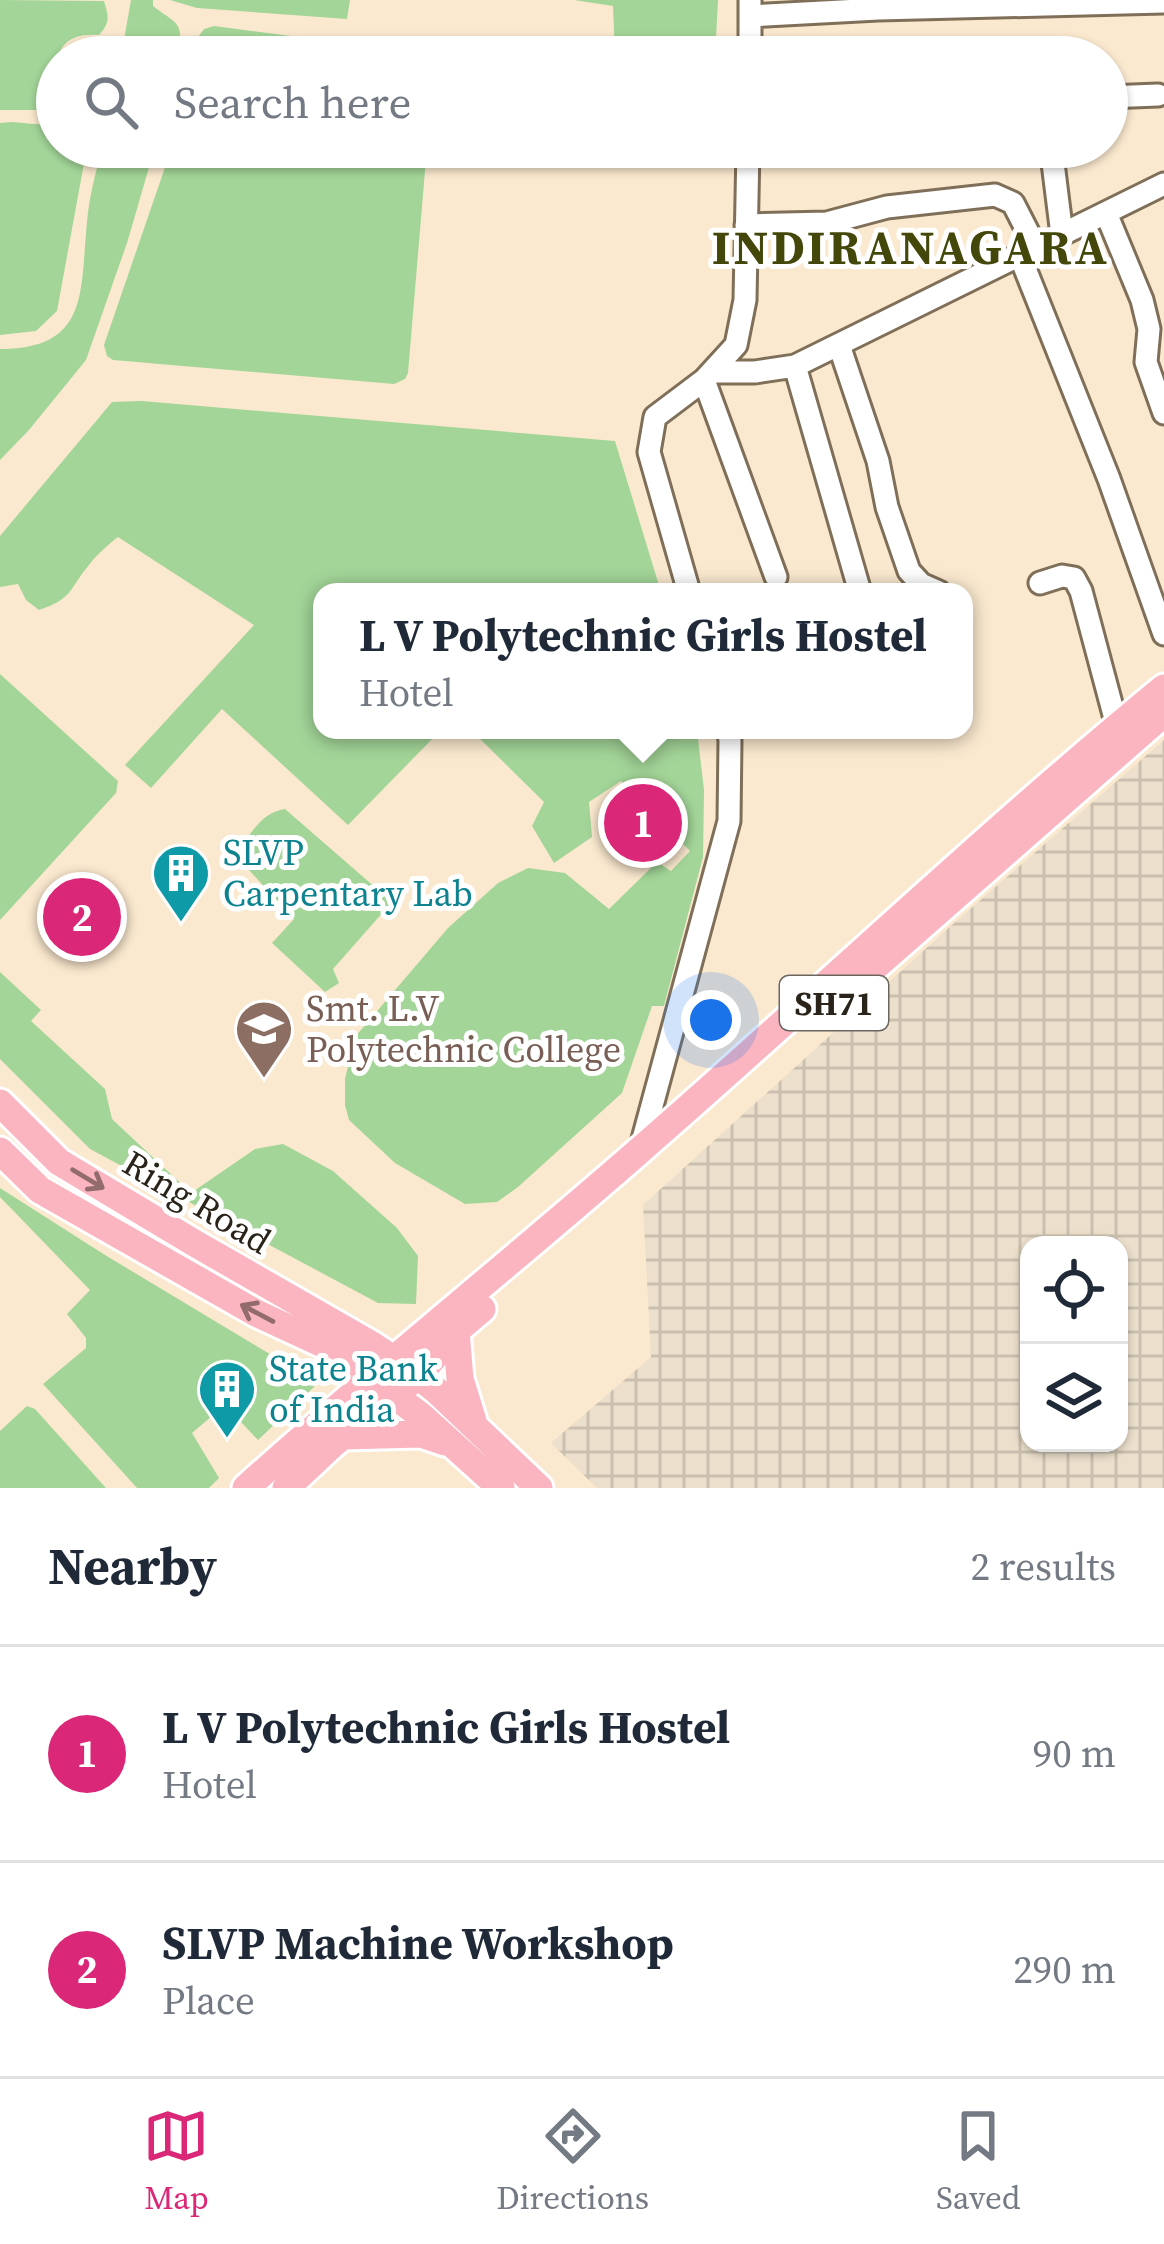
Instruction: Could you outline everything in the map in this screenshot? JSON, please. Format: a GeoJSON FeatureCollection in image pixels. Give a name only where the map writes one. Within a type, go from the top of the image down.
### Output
{"type":"FeatureCollection","features":[{"type":"Feature","properties":{"kind":"main road","name":"SH71"},"geometry":{"type":"LineString","coordinates":[[1011,833],[1117,726],[1164,688]]}},
{"type":"Feature","properties":{"kind":"main road","name":"SH71"},"geometry":{"type":"LineString","coordinates":[[286,1488],[378,1369],[446,1328],[1011,833],[1164,713]]}},
{"type":"Feature","properties":{"kind":"main road","name":"Ring Road"},"geometry":{"type":"LineString","coordinates":[[4,1115],[59,1162],[316,1328],[325,1345],[378,1369],[420,1414],[465,1436]]}},
{"type":"Feature","properties":{"kind":"main road","name":"Ring Road"},"geometry":{"type":"LineString","coordinates":[[0,1151],[40,1190],[256,1313],[316,1328]]}},
{"type":"Feature","properties":{"kind":"main road"},"geometry":{"type":"LineString","coordinates":[[465,1436],[460,1379],[446,1328],[410,1334],[316,1328],[335,1376],[333,1428],[465,1436],[539,1488]]}},
{"type":"Feature","properties":{"kind":"main road","name":"SH71"},"geometry":{"type":"LineString","coordinates":[[378,1369],[418,1376],[446,1328]]}},
{"type":"Feature","properties":{"kind":"main road"},"geometry":{"type":"LineString","coordinates":[[418,1376],[501,1488]]}},
{"type":"Feature","properties":{"kind":"main road","name":"SH71"},"geometry":{"type":"LineString","coordinates":[[246,1488],[333,1428]]}},
{"type":"Feature","properties":{"kind":"street"},"geometry":{"type":"LineString","coordinates":[[750,8],[1164,2]]}},
{"type":"Feature","properties":{"kind":"street"},"geometry":{"type":"LineString","coordinates":[[1128,96],[1158,95]]}},
{"type":"Feature","properties":{"kind":"street"},"geometry":{"type":"LineString","coordinates":[[686,583],[649,452],[655,417],[708,376],[736,345],[745,300],[747,168]]}},
{"type":"Feature","properties":{"kind":"street"},"geometry":{"type":"LineString","coordinates":[[1054,168],[1062,235]]}},
{"type":"Feature","properties":{"kind":"street"},"geometry":{"type":"LineString","coordinates":[[708,376],[795,366],[1164,184]]}},
{"type":"Feature","properties":{"kind":"street"},"geometry":{"type":"LineString","coordinates":[[746,225],[827,223],[886,207],[995,195],[1013,203],[1163,628]]}},
{"type":"Feature","properties":{"kind":"street"},"geometry":{"type":"LineString","coordinates":[[1106,214],[1142,300],[1149,329],[1146,362],[1164,413]]}},
{"type":"Feature","properties":{"kind":"street"},"geometry":{"type":"LineString","coordinates":[[839,346],[878,461],[887,507],[909,571],[920,583]]}},
{"type":"Feature","properties":{"kind":"street"},"geometry":{"type":"LineString","coordinates":[[795,366],[857,583]]}},
{"type":"Feature","properties":{"kind":"street"},"geometry":{"type":"LineString","coordinates":[[708,376],[776,578]]}},
{"type":"Feature","properties":{"kind":"street"},"geometry":{"type":"LineString","coordinates":[[1040,583],[1062,576],[1074,578],[1117,726]]}},
{"type":"Feature","properties":{"kind":"street"},"geometry":{"type":"LineString","coordinates":[[646,1156],[729,820],[730,739]]}},
{"type":"Feature","properties":{"kind":"shaded area"},"geometry":{"type":"Polygon","coordinates":[[[1164,740],[1164,1488],[597,1488],[551,1443],[651,1357],[643,1205],[1164,740]]]}},
{"type":"Feature","properties":{"kind":"green space"},"geometry":{"type":"Polygon","coordinates":[[[0,0],[104,1],[107,19],[99,35],[36,36],[36,110],[0,110],[0,0]]]}},
{"type":"Feature","properties":{"kind":"green space"},"geometry":{"type":"Polygon","coordinates":[[[131,0],[153,0],[153,6],[178,26],[180,36],[125,36],[131,0]]]}},
{"type":"Feature","properties":{"kind":"green space"},"geometry":{"type":"Polygon","coordinates":[[[170,0],[350,0],[347,19],[197,8],[170,0]]]}},
{"type":"Feature","properties":{"kind":"green space"},"geometry":{"type":"Polygon","coordinates":[[[574,0],[718,0],[716,36],[614,36],[613,6],[574,0]]]}},
{"type":"Feature","properties":{"kind":"green space"},"geometry":{"type":"Polygon","coordinates":[[[214,26],[292,36],[199,36],[214,26]]]}},
{"type":"Feature","properties":{"kind":"green space"},"geometry":{"type":"Polygon","coordinates":[[[0,123],[36,124],[36,168],[83,168],[57,311],[36,331],[0,335],[0,123]]]}},
{"type":"Feature","properties":{"kind":"green space"},"geometry":{"type":"Polygon","coordinates":[[[97,168],[149,168],[86,360],[0,460],[0,349],[51,339],[75,311],[97,168]]]}},
{"type":"Feature","properties":{"kind":"green space"},"geometry":{"type":"Polygon","coordinates":[[[165,168],[425,168],[405,379],[394,384],[113,360],[104,345],[165,168]]]}},
{"type":"Feature","properties":{"kind":"green space"},"geometry":{"type":"Polygon","coordinates":[[[112,402],[615,441],[658,583],[313,583],[313,739],[432,739],[348,825],[222,709],[151,788],[125,765],[254,625],[118,537],[65,597],[50,606],[39,610],[26,600],[18,584],[0,587],[0,536],[112,402]]]}},
{"type":"Feature","properties":{"kind":"green space"},"geometry":{"type":"Polygon","coordinates":[[[0,674],[118,781],[116,793],[0,920],[0,674]]]}},
{"type":"Feature","properties":{"kind":"green space"},"geometry":{"type":"Polygon","coordinates":[[[480,739],[698,739],[704,790],[703,857],[664,1006],[652,1006],[622,1093],[497,1202],[465,1204],[395,1163],[349,1120],[345,1079],[355,1037],[448,928],[498,883],[528,868],[565,873],[609,909],[657,862],[671,871],[690,851],[621,781],[589,802],[592,837],[554,863],[532,826],[544,802],[480,739]]]}},
{"type":"Feature","properties":{"kind":"green space"},"geometry":{"type":"Polygon","coordinates":[[[285,809],[392,902],[333,969],[339,983],[325,992],[272,943],[294,919],[238,852],[263,819],[285,809]]]}},
{"type":"Feature","properties":{"kind":"green space"},"geometry":{"type":"Polygon","coordinates":[[[0,972],[41,1010],[31,1021],[105,1089],[112,1119],[191,1193],[255,1149],[283,1144],[333,1171],[397,1228],[418,1256],[416,1304],[378,1303],[90,1149],[0,1059],[0,972]]]}},
{"type":"Feature","properties":{"kind":"green space"},"geometry":{"type":"Polygon","coordinates":[[[0,1188],[318,1383],[258,1440],[225,1405],[192,1433],[219,1478],[209,1488],[137,1488],[43,1384],[86,1348],[86,1338],[67,1314],[90,1290],[0,1197],[0,1188]]]}},
{"type":"Feature","properties":{"kind":"green space"},"geometry":{"type":"Polygon","coordinates":[[[27,1406],[35,1409],[106,1488],[0,1488],[0,1431],[27,1406]]]}},
{"type":"Feature","properties":{"kind":"place","name":"L V Polytechnic Girls Hostel"},"geometry":{"type":"Point","coordinates":[643,823]}},
{"type":"Feature","properties":{"kind":"place","name":"SLVP Machine Workshop"},"geometry":{"type":"Point","coordinates":[82,917]}},
{"type":"Feature","properties":{"kind":"place","name":"SLVP Carpentary Lab"},"geometry":{"type":"Point","coordinates":[181,924]}},
{"type":"Feature","properties":{"kind":"place","name":"Smt. L.V Polytechnic College"},"geometry":{"type":"Point","coordinates":[264,1080]}},
{"type":"Feature","properties":{"kind":"place","name":"State Bank of India"},"geometry":{"type":"Point","coordinates":[227,1440]}},
{"type":"Feature","properties":{"kind":"district","name":"INDIRANAGARA"},"geometry":{"type":"Point","coordinates":[911,247]}}]}
